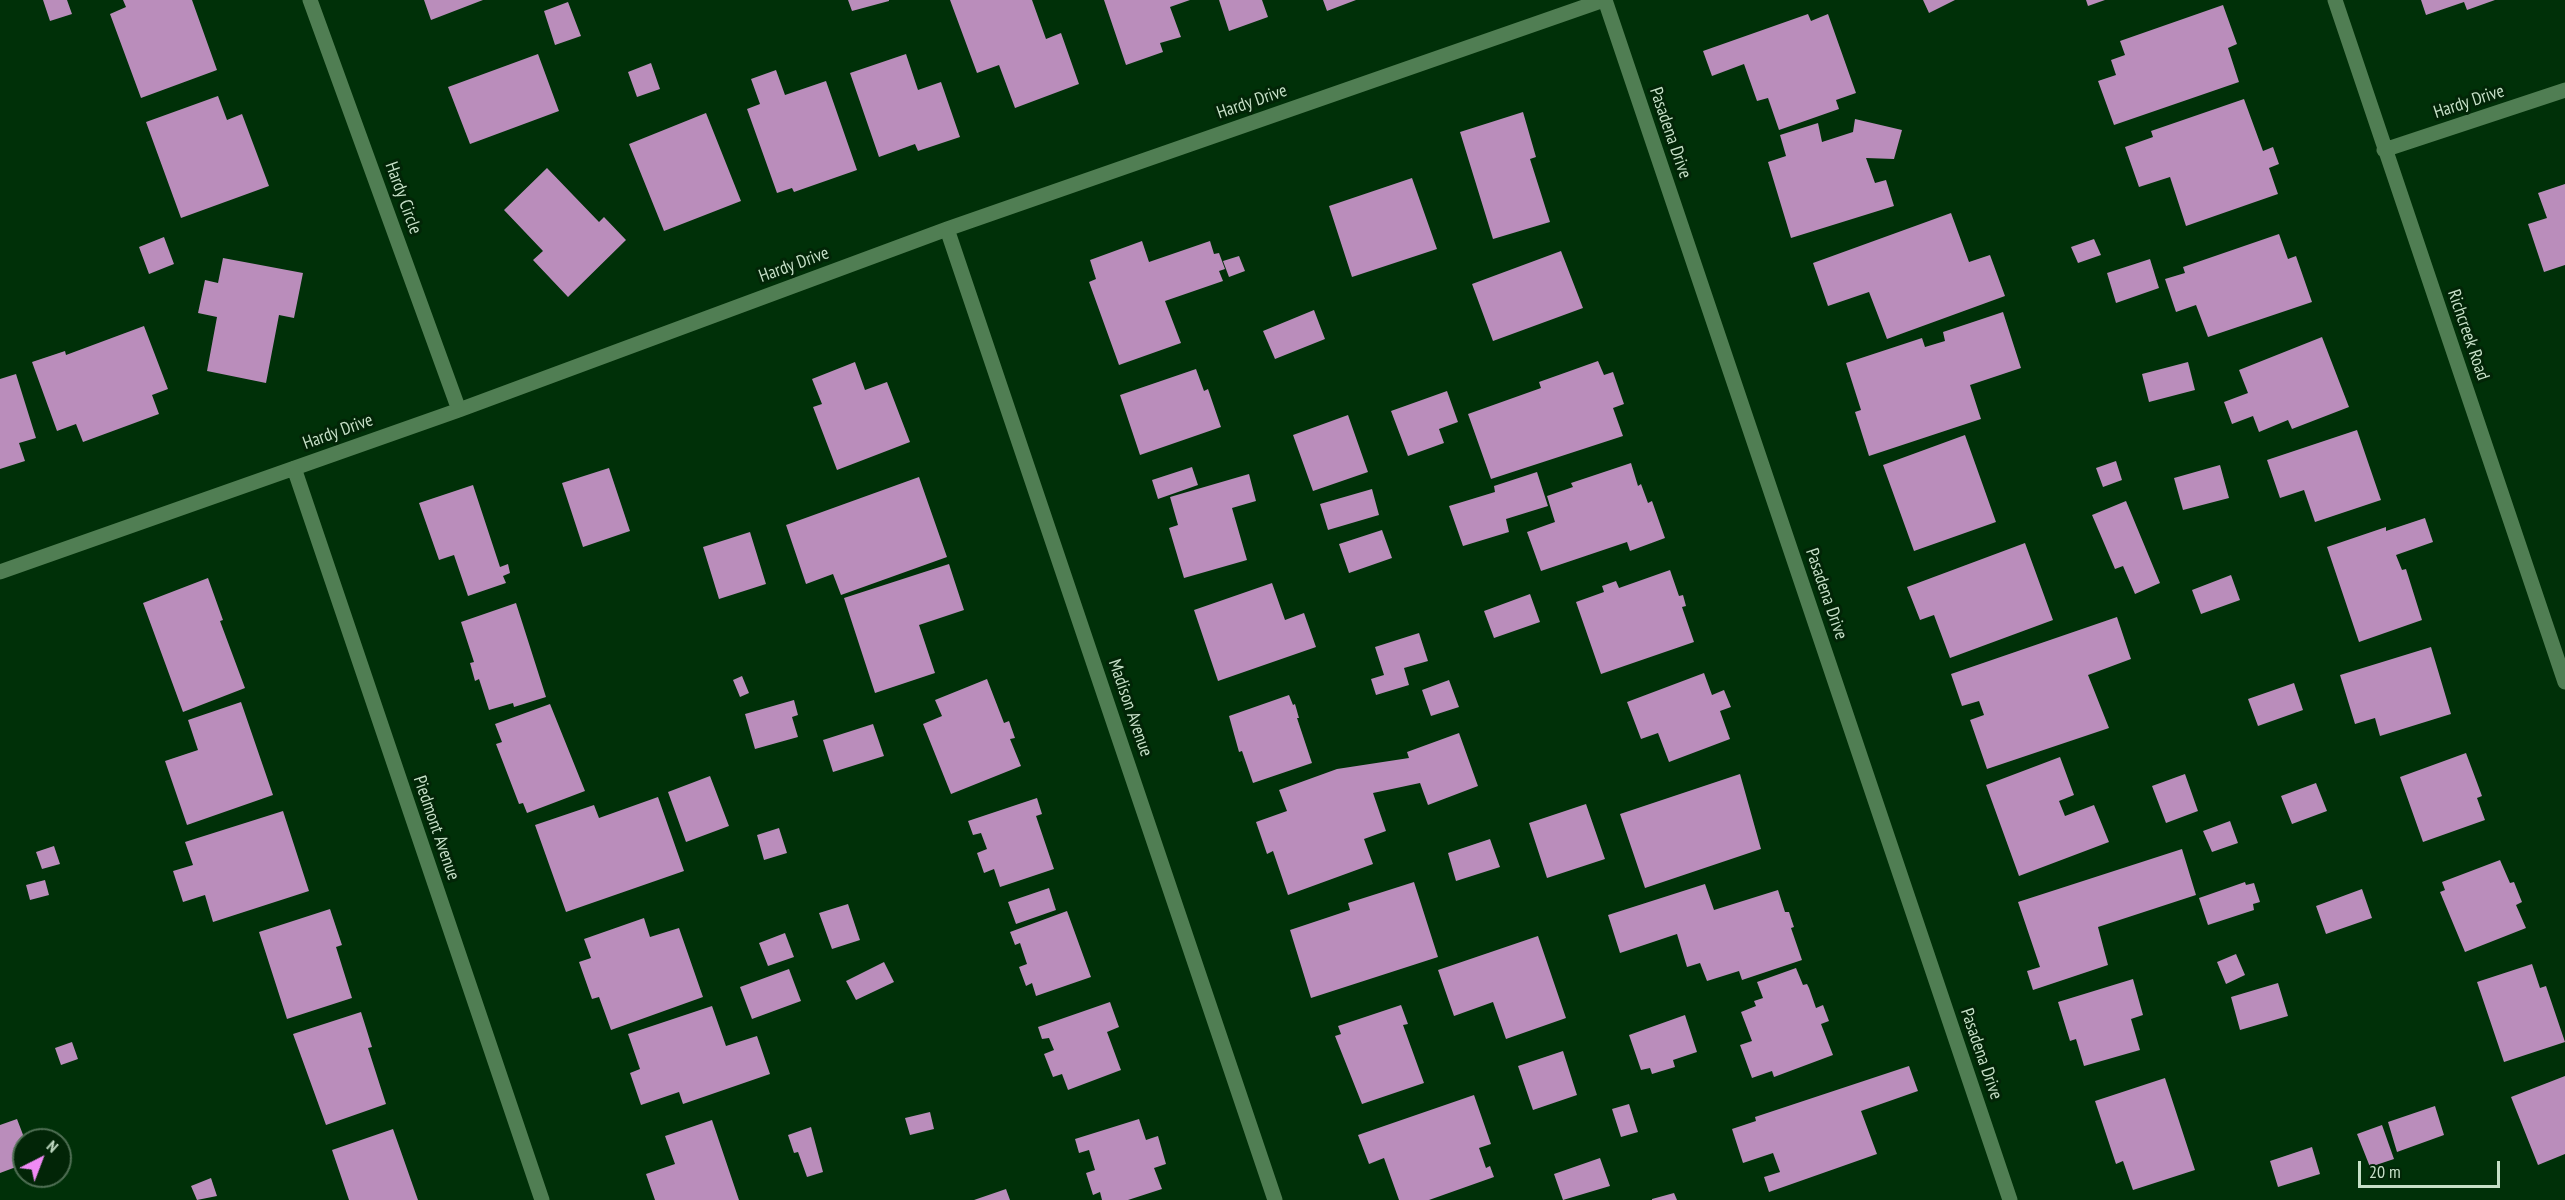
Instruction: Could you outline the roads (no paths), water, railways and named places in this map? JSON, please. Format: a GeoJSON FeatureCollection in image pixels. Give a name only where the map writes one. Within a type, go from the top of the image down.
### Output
{"type":"FeatureCollection","features":[{"type":"Feature","properties":{"kind":"street","name":"Hardy Circle"},"geometry":{"type":"LineString","coordinates":[[310,0],[459,410]]}},
{"type":"Feature","properties":{"kind":"street","name":"Hardy Drive"},"geometry":{"type":"LineString","coordinates":[[0,572],[459,410],[947,229],[1604,0]]}},
{"type":"Feature","properties":{"kind":"street","name":"Pasadena Drive"},"geometry":{"type":"LineString","coordinates":[[1604,0],[2010,1200]]}},
{"type":"Feature","properties":{"kind":"street","name":"Richcreek Road"},"geometry":{"type":"LineString","coordinates":[[2335,0],[2565,682]]}},
{"type":"Feature","properties":{"kind":"street","name":"Hardy Drive"},"geometry":{"type":"LineString","coordinates":[[2384,150],[2565,90]]}},
{"type":"Feature","properties":{"kind":"street","name":"Madison Avenue"},"geometry":{"type":"LineString","coordinates":[[947,229],[1275,1200]]}},
{"type":"Feature","properties":{"kind":"street","name":"Piedmont Avenue"},"geometry":{"type":"LineString","coordinates":[[294,468],[542,1200]]}}]}
